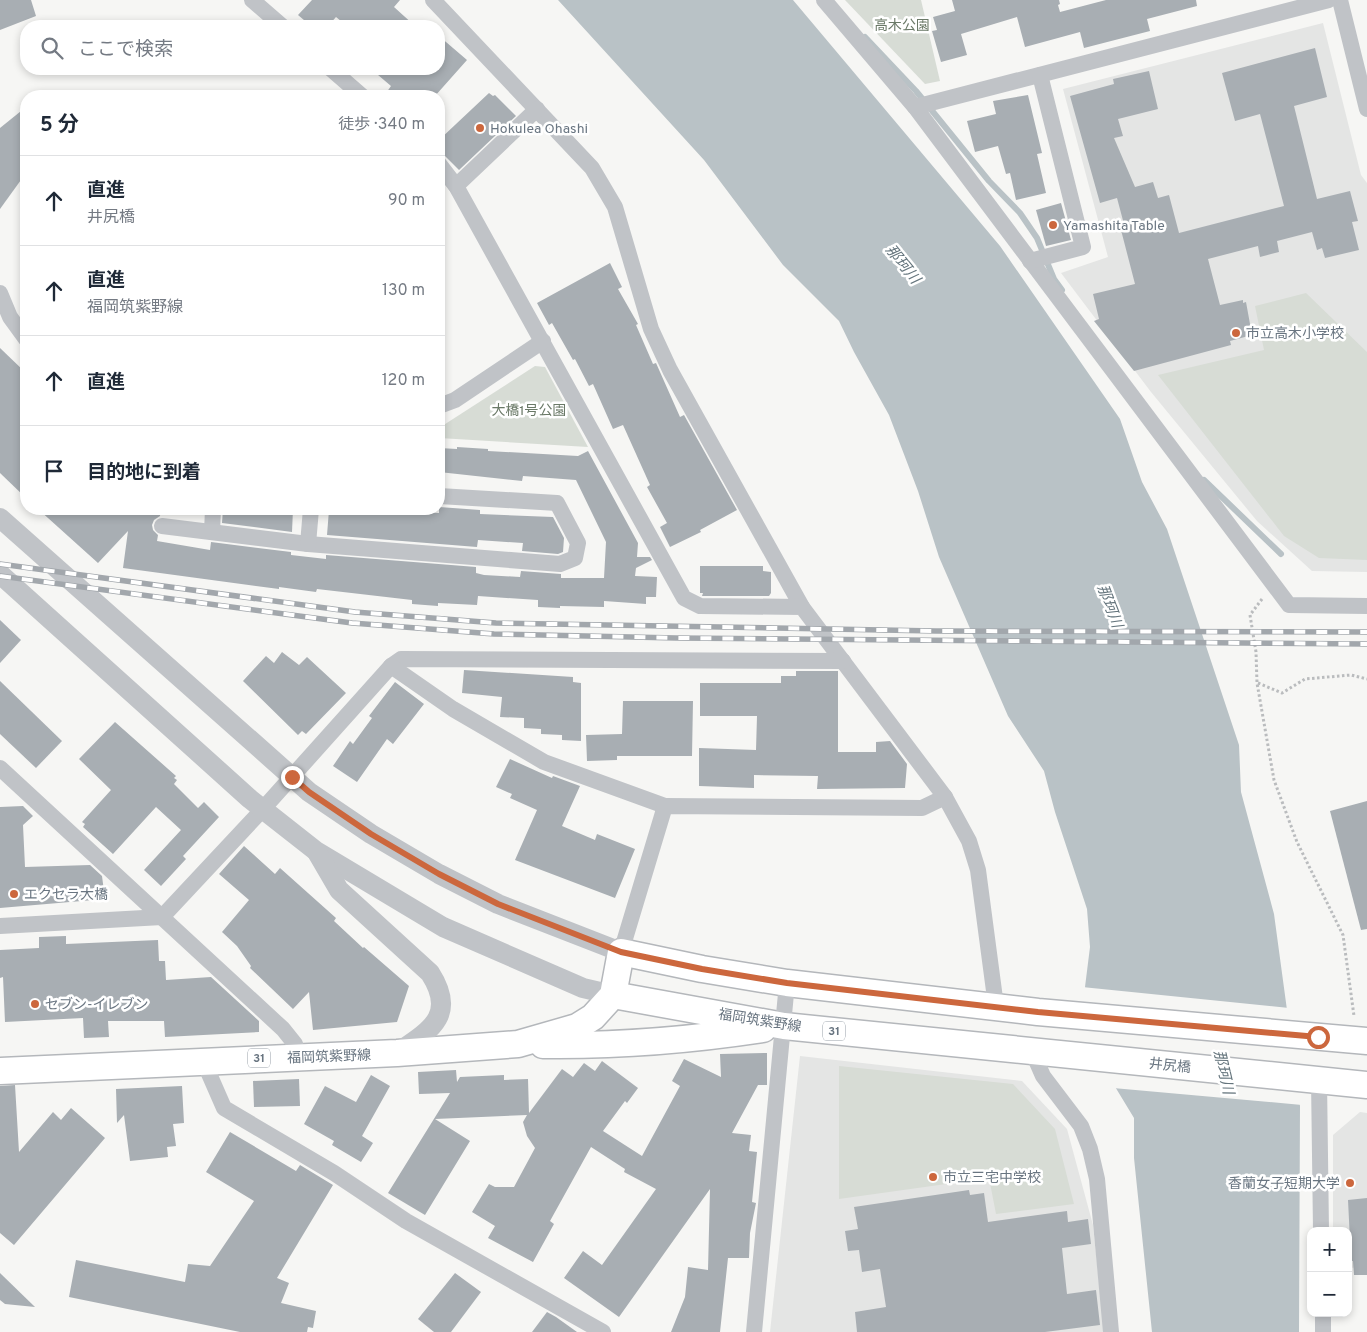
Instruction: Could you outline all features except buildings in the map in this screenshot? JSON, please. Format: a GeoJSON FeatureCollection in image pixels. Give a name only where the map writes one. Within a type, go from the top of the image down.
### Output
{"type":"FeatureCollection","features":[{"type":"Feature","properties":{"kind":"main road"},"geometry":{"type":"LineString","coordinates":[[613,996],[621,952],[702,969],[787,983],[1038,1012],[1367,1041]]}},
{"type":"Feature","properties":{"kind":"main road","name":"福岡筑紫野線"},"geometry":{"type":"LineString","coordinates":[[0,1071],[204,1060],[397,1053],[518,1044],[577,1027],[593,1016],[613,996],[784,1026],[1044,1053]]}},
{"type":"Feature","properties":{"kind":"main road"},"geometry":{"type":"LineString","coordinates":[[518,1044],[591,1046],[697,1039],[784,1026]]}},
{"type":"Feature","properties":{"kind":"main road","name":"井尻橋"},"geometry":{"type":"LineString","coordinates":[[1044,1053],[1317,1080]]}},
{"type":"Feature","properties":{"kind":"main road","name":"31"},"geometry":{"type":"LineString","coordinates":[[1317,1080],[1367,1085]]}},
{"type":"Feature","properties":{"kind":"street"},"geometry":{"type":"LineString","coordinates":[[252,0],[275,20]]}},
{"type":"Feature","properties":{"kind":"street"},"geometry":{"type":"LineString","coordinates":[[433,0],[592,168],[615,207],[651,329],[670,370],[802,606],[945,797],[969,841],[978,870],[996,1006]]}},
{"type":"Feature","properties":{"kind":"street"},"geometry":{"type":"LineString","coordinates":[[824,0],[915,107],[1289,604],[1367,606]]}},
{"type":"Feature","properties":{"kind":"street"},"geometry":{"type":"LineString","coordinates":[[915,107],[1329,0]]}},
{"type":"Feature","properties":{"kind":"street"},"geometry":{"type":"LineString","coordinates":[[1340,0],[1367,109]]}},
{"type":"Feature","properties":{"kind":"street"},"geometry":{"type":"LineString","coordinates":[[338,75],[355,90]]}},
{"type":"Feature","properties":{"kind":"street"},"geometry":{"type":"LineString","coordinates":[[1030,261],[1083,247],[1040,75]]}},
{"type":"Feature","properties":{"kind":"street"},"geometry":{"type":"LineString","coordinates":[[456,186],[537,109]]}},
{"type":"Feature","properties":{"kind":"street"},"geometry":{"type":"LineString","coordinates":[[445,172],[456,186],[543,340],[684,598],[700,606],[802,606]]}},
{"type":"Feature","properties":{"kind":"street"},"geometry":{"type":"LineString","coordinates":[[0,293],[10,317],[20,331]]}},
{"type":"Feature","properties":{"kind":"street"},"geometry":{"type":"LineString","coordinates":[[445,404],[455,400],[543,340]]}},
{"type":"Feature","properties":{"kind":"street"},"geometry":{"type":"LineString","coordinates":[[162,526],[308,544],[560,564],[574,558],[578,544],[557,503],[445,496]]}},
{"type":"Feature","properties":{"kind":"street"},"geometry":{"type":"LineString","coordinates":[[212,532],[213,515]]}},
{"type":"Feature","properties":{"kind":"street"},"geometry":{"type":"LineString","coordinates":[[308,544],[310,515]]}},
{"type":"Feature","properties":{"kind":"street"},"geometry":{"type":"LineString","coordinates":[[0,518],[309,792],[371,834],[439,874],[498,904],[621,952],[665,806]]}},
{"type":"Feature","properties":{"kind":"street"},"geometry":{"type":"LineString","coordinates":[[0,574],[262,810],[316,851],[443,927],[583,988],[613,996]]}},
{"type":"Feature","properties":{"kind":"street"},"geometry":{"type":"LineString","coordinates":[[0,926],[162,917],[262,810],[391,666],[401,659],[843,661]]}},
{"type":"Feature","properties":{"kind":"street"},"geometry":{"type":"LineString","coordinates":[[391,666],[453,709],[544,762],[665,806],[922,808],[945,797]]}},
{"type":"Feature","properties":{"kind":"street"},"geometry":{"type":"LineString","coordinates":[[0,768],[283,1029],[295,1044],[299,1057]]}},
{"type":"Feature","properties":{"kind":"street"},"geometry":{"type":"LineString","coordinates":[[316,851],[340,890],[430,973],[438,986],[442,1005],[438,1018],[429,1031],[397,1053]]}},
{"type":"Feature","properties":{"kind":"street"},"geometry":{"type":"LineString","coordinates":[[754,1332],[787,983]]}},
{"type":"Feature","properties":{"kind":"street"},"geometry":{"type":"LineString","coordinates":[[1044,1053],[1043,1076],[1081,1126],[1090,1149],[1097,1179],[1112,1332]]}},
{"type":"Feature","properties":{"kind":"street"},"geometry":{"type":"LineString","coordinates":[[204,1060],[224,1108],[334,1173],[406,1221],[603,1332]]}},
{"type":"Feature","properties":{"kind":"street"},"geometry":{"type":"LineString","coordinates":[[1317,1080],[1322,1227]]}},
{"type":"Feature","properties":{"kind":"street"},"geometry":{"type":"LineString","coordinates":[[1323,1317],[1323,1332]]}},
{"type":"Feature","properties":{"kind":"path"},"geometry":{"type":"LineString","coordinates":[[1274,584],[1250,615],[1256,652],[1257,683],[1274,780],[1297,842],[1343,936],[1354,1017]]}},
{"type":"Feature","properties":{"kind":"path"},"geometry":{"type":"LineString","coordinates":[[1257,683],[1282,693],[1305,679],[1352,675],[1367,679]]}},
{"type":"Feature","properties":{"kind":"shaded area","name":"市立高木小学校"},"geometry":{"type":"Polygon","coordinates":[[[1323,23],[1361,175],[1367,183],[1367,572],[1312,571],[1257,521],[1151,392],[1061,273],[1108,257],[1063,89],[1323,23]]]}},
{"type":"Feature","properties":{"kind":"shaded area","name":"市立三宅中学校"},"geometry":{"type":"Polygon","coordinates":[[[800,1056],[1022,1081],[1067,1129],[1093,1225],[1104,1332],[770,1332],[800,1056]]]}},
{"type":"Feature","properties":{"kind":"shaded area","name":"香蘭女子短期大学"},"geometry":{"type":"Polygon","coordinates":[[[1360,1112],[1367,1113],[1367,1267],[1352,1268],[1352,1227],[1333,1227],[1333,1135],[1360,1112]]]}},
{"type":"Feature","properties":{"kind":"green space","name":"高木公園"},"geometry":{"type":"Polygon","coordinates":[[[845,0],[921,0],[940,81],[925,84],[845,0]]]}},
{"type":"Feature","properties":{"kind":"green space"},"geometry":{"type":"Polygon","coordinates":[[[1306,293],[1367,352],[1367,560],[1319,558],[1284,536],[1158,375],[1264,350],[1255,306],[1306,293]]]}},
{"type":"Feature","properties":{"kind":"green space","name":"大橋1号公園"},"geometry":{"type":"Polygon","coordinates":[[[535,366],[545,367],[588,447],[445,438],[445,424],[535,366]]]}},
{"type":"Feature","properties":{"kind":"green space"},"geometry":{"type":"Polygon","coordinates":[[[839,1066],[1013,1084],[1055,1129],[1074,1204],[996,1214],[989,1178],[839,1199],[839,1066]]]}},
{"type":"Feature","properties":{"kind":"water","name":"那珂川"},"geometry":{"type":"Polygon","coordinates":[[[558,0],[793,0],[1000,246],[1120,419],[1142,482],[1167,529],[1239,745],[1241,792],[1274,914],[1300,1106],[1299,1332],[1152,1332],[1134,1158],[1134,1118],[1114,1085],[1085,987],[1090,947],[1087,909],[1055,812],[1044,771],[1008,716],[939,557],[918,491],[889,415],[839,321],[783,265],[704,160],[558,0]]]}},
{"type":"Feature","properties":{"kind":"pier"},"geometry":{"type":"Polygon","coordinates":[[[1082,987],[1289,1008],[1302,1105],[1113,1088],[1082,987]]]}},
{"type":"Feature","properties":{"kind":"waterway"},"geometry":{"type":"LineString","coordinates":[[865,37],[916,91],[989,181],[1020,213],[1037,238],[1054,279],[1062,290]]}},
{"type":"Feature","properties":{"kind":"waterway"},"geometry":{"type":"LineString","coordinates":[[1204,480],[1281,554]]}},
{"type":"Feature","properties":{"kind":"railway"},"geometry":{"type":"LineString","coordinates":[[0,564],[355,612],[496,623],[936,631],[1367,632]]}},
{"type":"Feature","properties":{"kind":"railway"},"geometry":{"type":"LineString","coordinates":[[0,576],[352,623],[494,634],[676,638],[1367,644]]}},
{"type":"Feature","properties":{"kind":"place","name":"Hokulea Ohashi"},"geometry":{"type":"Point","coordinates":[480,128]}},
{"type":"Feature","properties":{"kind":"place","name":"Yamashita Table"},"geometry":{"type":"Point","coordinates":[1053,225]}},
{"type":"Feature","properties":{"kind":"place","name":"市立高木小学校"},"geometry":{"type":"Point","coordinates":[1236,333]}},
{"type":"Feature","properties":{"kind":"place","name":"エクセラ大橋"},"geometry":{"type":"Point","coordinates":[14,894]}},
{"type":"Feature","properties":{"kind":"place","name":"セブン-イレブン"},"geometry":{"type":"Point","coordinates":[35,1004]}},
{"type":"Feature","properties":{"kind":"place","name":"市立三宅中学校"},"geometry":{"type":"Point","coordinates":[933,1177]}},
{"type":"Feature","properties":{"kind":"place","name":"香蘭女子短期大学"},"geometry":{"type":"Point","coordinates":[1350,1183]}},
{"type":"Feature","properties":{"kind":"route"},"geometry":{"type":"LineString","coordinates":[[292,777],[309,792],[371,834],[439,874],[498,904],[621,952],[702,969],[787,983],[1038,1012],[1318,1037]]}}]}
